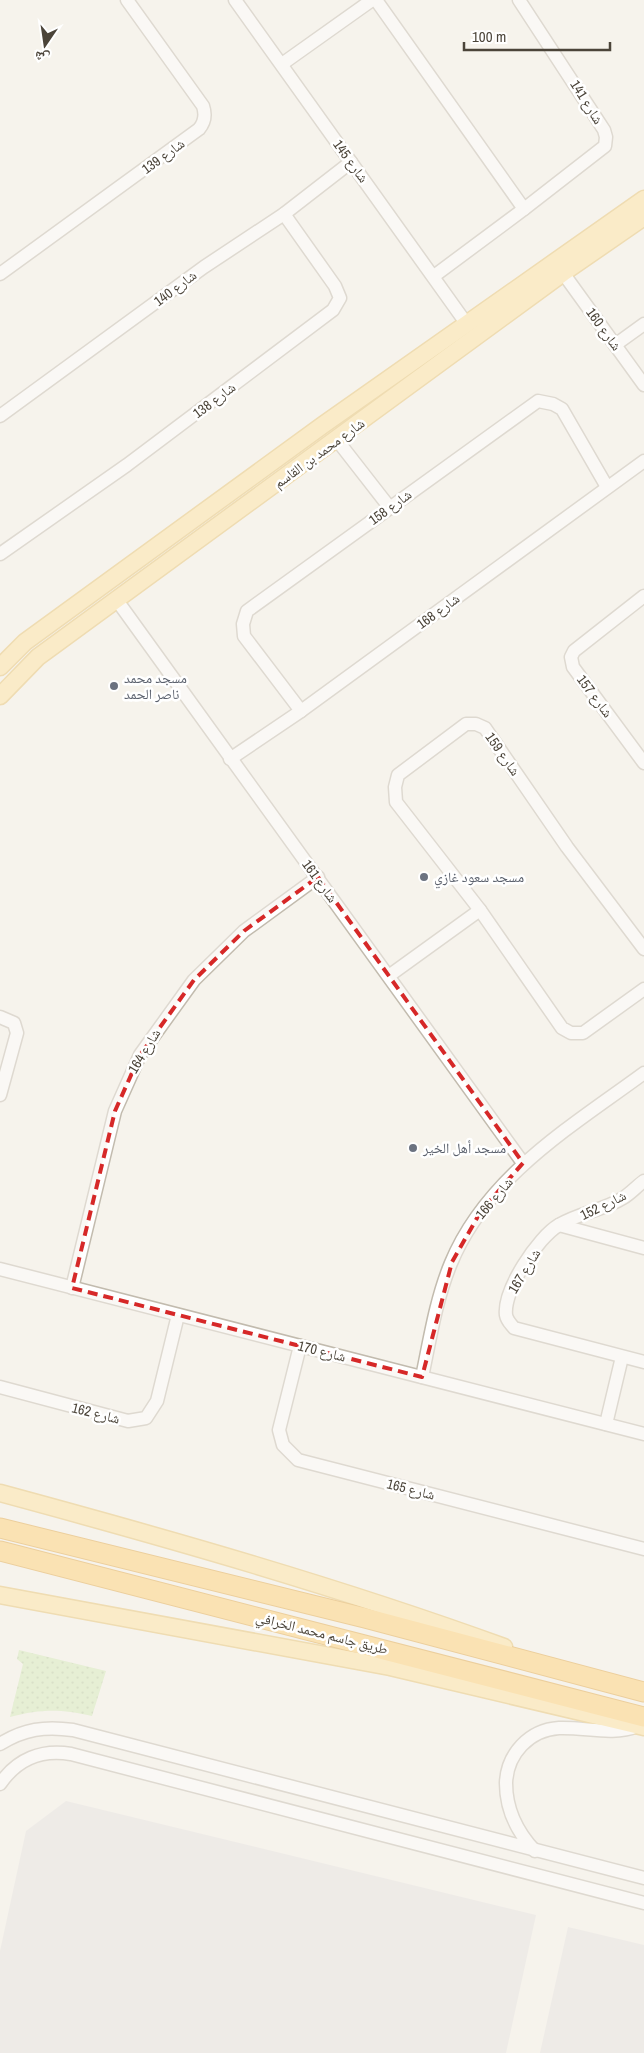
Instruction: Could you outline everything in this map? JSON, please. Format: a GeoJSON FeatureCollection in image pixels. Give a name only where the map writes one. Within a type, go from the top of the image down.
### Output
{"type":"FeatureCollection","features":[{"type":"Feature","properties":{"kind":"highway","name":"طريق جاسم محمد الخرافي"},"geometry":{"type":"LineString","coordinates":[[0,1528],[365,1618],[644,1692]]}},
{"type":"Feature","properties":{"kind":"highway","name":"طريق جاسم محمد الخرافي"},"geometry":{"type":"LineString","coordinates":[[0,1551],[642,1723]]}},
{"type":"Feature","properties":{"kind":"main road","name":"شارع محمد بن القاسم"},"geometry":{"type":"LineString","coordinates":[[0,668],[24,642],[466,323],[644,199]]}},
{"type":"Feature","properties":{"kind":"main road","name":"شارع محمد بن القاسم"},"geometry":{"type":"LineString","coordinates":[[0,696],[38,657],[563,273],[644,217]]}},
{"type":"Feature","properties":{"kind":"main road"},"geometry":{"type":"LineString","coordinates":[[0,1493],[204,1548],[416,1615],[591,1679]]}},
{"type":"Feature","properties":{"kind":"main road"},"geometry":{"type":"LineString","coordinates":[[0,1594],[390,1666],[642,1723]]}},
{"type":"Feature","properties":{"kind":"street","name":"شارع 139"},"geometry":{"type":"LineString","coordinates":[[0,274],[204,124],[205,112],[203,106],[127,0]]}},
{"type":"Feature","properties":{"kind":"street","name":"شارع 145"},"geometry":{"type":"LineString","coordinates":[[235,0],[466,323]]}},
{"type":"Feature","properties":{"kind":"street"},"geometry":{"type":"LineString","coordinates":[[282,64],[372,0]]}},
{"type":"Feature","properties":{"kind":"street"},"geometry":{"type":"LineString","coordinates":[[376,0],[524,209]]}},
{"type":"Feature","properties":{"kind":"street","name":"شارع 141"},"geometry":{"type":"LineString","coordinates":[[434,276],[601,151],[606,137],[604,130],[564,66],[519,0]]}},
{"type":"Feature","properties":{"kind":"street","name":"شارع 140"},"geometry":{"type":"LineString","coordinates":[[0,416],[204,267],[284,214],[351,162]]}},
{"type":"Feature","properties":{"kind":"street","name":"شارع 138"},"geometry":{"type":"LineString","coordinates":[[0,554],[128,464],[333,310],[340,298],[335,286],[284,214]]}},
{"type":"Feature","properties":{"kind":"street","name":"شارع 160"},"geometry":{"type":"LineString","coordinates":[[563,273],[644,385]]}},
{"type":"Feature","properties":{"kind":"street"},"geometry":{"type":"LineString","coordinates":[[615,345],[644,324]]}},
{"type":"Feature","properties":{"kind":"street","name":"158 شارع"},"geometry":{"type":"LineString","coordinates":[[301,711],[244,636],[242,624],[247,611],[538,401],[552,404],[562,409],[607,487]]}},
{"type":"Feature","properties":{"kind":"street"},"geometry":{"type":"LineString","coordinates":[[337,440],[390,508]]}},
{"type":"Feature","properties":{"kind":"street","name":"شارع 168"},"geometry":{"type":"LineString","coordinates":[[230,759],[301,711],[644,461]]}},
{"type":"Feature","properties":{"kind":"street","name":"شارع 157"},"geometry":{"type":"LineString","coordinates":[[644,596],[574,651],[571,657],[573,667],[644,763]]}},
{"type":"Feature","properties":{"kind":"street","name":"شارع 161"},"geometry":{"type":"LineString","coordinates":[[116,599],[230,759],[390,975],[523,1163]]}},
{"type":"Feature","properties":{"kind":"street","name":"شارع 159"},"geometry":{"type":"LineString","coordinates":[[644,949],[567,847],[485,728],[476,724],[466,724],[398,775],[395,787],[396,802],[480,910],[562,1028],[571,1033],[583,1033],[644,989]]}},
{"type":"Feature","properties":{"kind":"street","name":"شارع 164"},"geometry":{"type":"LineString","coordinates":[[72,1288],[115,1110],[140,1055],[194,980],[244,931],[318,877]]}},
{"type":"Feature","properties":{"kind":"street"},"geometry":{"type":"LineString","coordinates":[[390,975],[480,910]]}},
{"type":"Feature","properties":{"kind":"street"},"geometry":{"type":"LineString","coordinates":[[0,1016],[14,1023],[16,1032],[0,1095]]}},
{"type":"Feature","properties":{"kind":"street","name":"شارع 166"},"geometry":{"type":"LineString","coordinates":[[422,1377],[438,1301],[452,1262],[481,1211],[523,1163],[644,1073]]}},
{"type":"Feature","properties":{"kind":"street","name":"شارع 152"},"geometry":{"type":"LineString","coordinates":[[559,1225],[623,1198],[644,1180]]}},
{"type":"Feature","properties":{"kind":"street"},"geometry":{"type":"LineString","coordinates":[[559,1225],[644,1248]]}},
{"type":"Feature","properties":{"kind":"street","name":"شارع 167"},"geometry":{"type":"LineString","coordinates":[[559,1225],[547,1234],[516,1281],[507,1300],[507,1320],[514,1328],[644,1362]]}},
{"type":"Feature","properties":{"kind":"street","name":"شارع 170"},"geometry":{"type":"LineString","coordinates":[[0,1269],[644,1434]]}},
{"type":"Feature","properties":{"kind":"street","name":"شارع 162"},"geometry":{"type":"LineString","coordinates":[[0,1387],[128,1420],[146,1418],[157,1401],[178,1315]]}},
{"type":"Feature","properties":{"kind":"street","name":"شارع 165"},"geometry":{"type":"LineString","coordinates":[[300,1346],[279,1430],[283,1445],[298,1460],[644,1549]]}},
{"type":"Feature","properties":{"kind":"street"},"geometry":{"type":"LineString","coordinates":[[606,1424],[622,1357]]}},
{"type":"Feature","properties":{"kind":"street"},"geometry":{"type":"LineString","coordinates":[[535,1851],[518,1830],[508,1805],[507,1778],[509,1765],[515,1753],[529,1739],[546,1730],[559,1728],[607,1732],[642,1723]]}},
{"type":"Feature","properties":{"kind":"street"},"geometry":{"type":"LineString","coordinates":[[0,1744],[13,1736],[35,1729],[58,1728],[73,1730],[405,1818],[644,1878]]}},
{"type":"Feature","properties":{"kind":"street"},"geometry":{"type":"LineString","coordinates":[[0,1784],[16,1766],[26,1759],[48,1752],[65,1753],[644,1903]]}},
{"type":"Feature","properties":{"kind":"street"},"geometry":{"type":"LineString","coordinates":[[379,1834],[387,1825],[391,1814]]}},
{"type":"Feature","properties":{"kind":"street"},"geometry":{"type":"LineString","coordinates":[[404,1841],[402,1831],[405,1818]]}},
{"type":"Feature","properties":{"kind":"highlighted area"},"geometry":{"type":"Polygon","coordinates":[[[318,877],[523,1163],[481,1211],[452,1262],[422,1377],[72,1288],[115,1111],[140,1055],[194,980],[244,931],[318,877]]]}},
{"type":"Feature","properties":{"kind":"green space"},"geometry":{"type":"Polygon","coordinates":[[[19,1650],[106,1671],[92,1716],[51,1711],[32,1712],[10,1717],[23,1664],[17,1659],[19,1650]]]}},
{"type":"Feature","properties":{"kind":"shaded area"},"geometry":{"type":"Polygon","coordinates":[[[66,1801],[536,1915],[506,2053],[0,2053],[0,1951],[26,1831],[66,1801]]]}},
{"type":"Feature","properties":{"kind":"shaded area"},"geometry":{"type":"Polygon","coordinates":[[[568,1927],[644,1945],[644,2053],[540,2053],[568,1927]]]}},
{"type":"Feature","properties":{"kind":"place","name":"مسجد محمد ناصر الحمد"},"geometry":{"type":"Point","coordinates":[114,686]}},
{"type":"Feature","properties":{"kind":"place","name":"مسجد سعود غازي"},"geometry":{"type":"Point","coordinates":[424,877]}},
{"type":"Feature","properties":{"kind":"place","name":"مسجد أهل الخير"},"geometry":{"type":"Point","coordinates":[413,1148]}}]}
